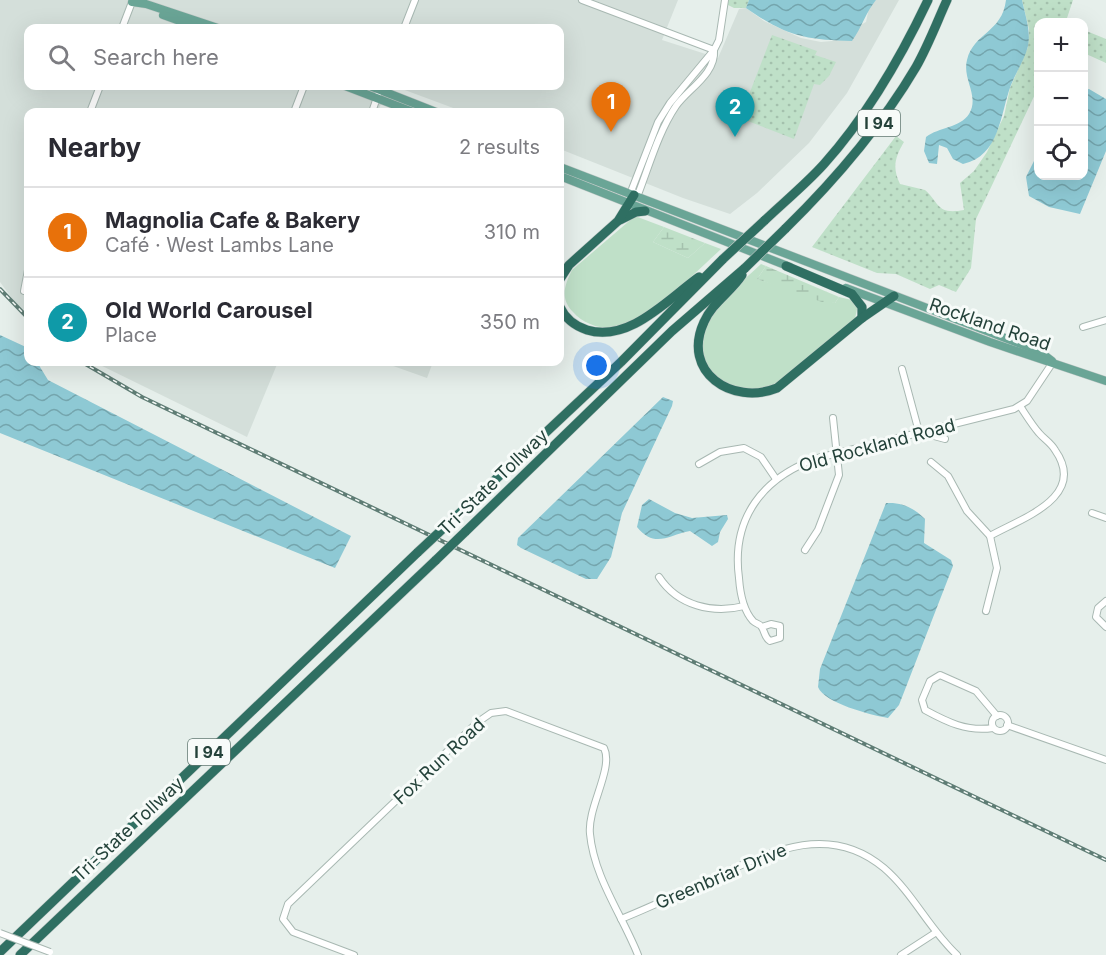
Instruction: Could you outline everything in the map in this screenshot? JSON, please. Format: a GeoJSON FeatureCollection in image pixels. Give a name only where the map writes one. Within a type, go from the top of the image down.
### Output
{"type":"FeatureCollection","features":[{"type":"Feature","properties":{"kind":"highway","name":"Tri-State Tollway"},"geometry":{"type":"LineString","coordinates":[[0,952],[418,552],[621,362],[720,262],[824,164],[897,59],[928,0]]}},
{"type":"Feature","properties":{"kind":"highway","name":"Tri-State Tollway"},"geometry":{"type":"LineString","coordinates":[[20,955],[436,560],[672,331],[745,267],[818,197],[868,140],[916,66],[947,0]]}},
{"type":"Feature","properties":{"kind":"highway"},"geometry":{"type":"LineString","coordinates":[[564,273],[569,265],[618,221],[633,195]]}},
{"type":"Feature","properties":{"kind":"highway"},"geometry":{"type":"LineString","coordinates":[[618,221],[636,212],[645,211]]}},
{"type":"Feature","properties":{"kind":"highway"},"geometry":{"type":"LineString","coordinates":[[564,313],[568,319],[583,328],[597,333],[614,332],[647,315],[720,262]]}},
{"type":"Feature","properties":{"kind":"highway"},"geometry":{"type":"LineString","coordinates":[[786,266],[852,294],[862,307],[861,318]]}},
{"type":"Feature","properties":{"kind":"highway"},"geometry":{"type":"LineString","coordinates":[[745,267],[741,277],[709,313],[698,342],[708,376],[731,390],[761,394],[777,388],[861,318],[894,296]]}},
{"type":"Feature","properties":{"kind":"main road"},"geometry":{"type":"LineString","coordinates":[[130,1],[188,24]]}},
{"type":"Feature","properties":{"kind":"main road"},"geometry":{"type":"LineString","coordinates":[[130,1],[206,24]]}},
{"type":"Feature","properties":{"kind":"main road"},"geometry":{"type":"LineString","coordinates":[[379,91],[407,108]]}},
{"type":"Feature","properties":{"kind":"main road"},"geometry":{"type":"LineString","coordinates":[[379,91],[425,108]]}},
{"type":"Feature","properties":{"kind":"main road","name":"Rockland Road"},"geometry":{"type":"LineString","coordinates":[[564,168],[1040,351],[1053,362]]}},
{"type":"Feature","properties":{"kind":"main road","name":"Rockland Road"},"geometry":{"type":"LineString","coordinates":[[564,178],[786,266],[1009,349],[1053,362]]}},
{"type":"Feature","properties":{"kind":"main road"},"geometry":{"type":"LineString","coordinates":[[1053,362],[1106,381]]}},
{"type":"Feature","properties":{"kind":"street"},"geometry":{"type":"LineString","coordinates":[[406,24],[415,0]]}},
{"type":"Feature","properties":{"kind":"street"},"geometry":{"type":"LineString","coordinates":[[582,0],[714,50]]}},
{"type":"Feature","properties":{"kind":"street"},"geometry":{"type":"LineString","coordinates":[[633,195],[639,192],[650,153],[663,122],[680,97],[703,78],[715,59],[714,50],[719,40],[725,0]]}},
{"type":"Feature","properties":{"kind":"street"},"geometry":{"type":"LineString","coordinates":[[123,24],[130,1]]}},
{"type":"Feature","properties":{"kind":"street"},"geometry":{"type":"LineString","coordinates":[[92,108],[98,90]]}},
{"type":"Feature","properties":{"kind":"street"},"geometry":{"type":"LineString","coordinates":[[296,108],[302,90]]}},
{"type":"Feature","properties":{"kind":"street"},"geometry":{"type":"LineString","coordinates":[[373,108],[379,91]]}},
{"type":"Feature","properties":{"kind":"street"},"geometry":{"type":"LineString","coordinates":[[1083,327],[1106,320]]}},
{"type":"Feature","properties":{"kind":"street"},"geometry":{"type":"LineString","coordinates":[[990,536],[1050,502],[1063,484],[1064,470],[1059,456],[1020,406],[1034,393],[1053,362]]}},
{"type":"Feature","properties":{"kind":"street"},"geometry":{"type":"LineString","coordinates":[[902,369],[919,432],[945,440]]}},
{"type":"Feature","properties":{"kind":"street","name":"Old Rockland Road"},"geometry":{"type":"LineString","coordinates":[[744,606],[737,566],[739,543],[753,505],[762,492],[776,479],[796,465],[836,453],[990,416],[1020,406]]}},
{"type":"Feature","properties":{"kind":"street"},"geometry":{"type":"LineString","coordinates":[[805,550],[818,530],[839,475],[832,418]]}},
{"type":"Feature","properties":{"kind":"street"},"geometry":{"type":"LineString","coordinates":[[699,464],[720,452],[744,448],[761,458],[776,479]]}},
{"type":"Feature","properties":{"kind":"street"},"geometry":{"type":"LineString","coordinates":[[931,462],[948,476],[967,511],[990,536],[997,568],[986,611]]}},
{"type":"Feature","properties":{"kind":"street"},"geometry":{"type":"LineString","coordinates":[[1092,513],[1106,518]]}},
{"type":"Feature","properties":{"kind":"street"},"geometry":{"type":"LineString","coordinates":[[659,577],[669,590],[699,606],[718,611],[744,606],[753,621],[762,627]]}},
{"type":"Feature","properties":{"kind":"street"},"geometry":{"type":"LineString","coordinates":[[1106,601],[1100,605],[1096,617],[1106,627]]}},
{"type":"Feature","properties":{"kind":"street"},"geometry":{"type":"LineString","coordinates":[[940,675],[976,691],[997,716],[1004,717],[1007,726],[1000,731],[993,728],[968,730],[925,710],[922,700],[930,681],[940,675]]}},
{"type":"Feature","properties":{"kind":"street","name":"Fox Run Road"},"geometry":{"type":"LineString","coordinates":[[354,955],[290,929],[283,915],[288,904],[478,722],[491,713],[506,711],[604,748],[607,757],[590,815],[589,831],[596,864],[638,955]]}},
{"type":"Feature","properties":{"kind":"street"},"geometry":{"type":"LineString","coordinates":[[993,728],[992,721],[997,716]]}},
{"type":"Feature","properties":{"kind":"street"},"geometry":{"type":"LineString","coordinates":[[1007,726],[1106,760]]}},
{"type":"Feature","properties":{"kind":"street","name":"Greenbriar Drive"},"geometry":{"type":"LineString","coordinates":[[621,919],[771,852],[814,843],[846,848],[883,867],[902,887],[935,933],[957,955]]}},
{"type":"Feature","properties":{"kind":"street"},"geometry":{"type":"LineString","coordinates":[[0,933],[58,955]]}},
{"type":"Feature","properties":{"kind":"street"},"geometry":{"type":"LineString","coordinates":[[901,955],[935,933]]}},
{"type":"Feature","properties":{"kind":"shaded area"},"geometry":{"type":"Polygon","coordinates":[[[0,0],[678,0],[662,40],[718,58],[739,9],[746,8],[764,21],[801,38],[821,42],[832,41],[866,22],[869,8],[876,0],[899,0],[847,93],[809,143],[757,193],[730,214],[683,198],[564,151],[564,108],[453,108],[405,90],[564,90],[564,24],[24,24],[24,90],[391,90],[379,108],[24,108],[24,310],[0,282],[0,0]]]}},
{"type":"Feature","properties":{"kind":"shaded area"},"geometry":{"type":"Polygon","coordinates":[[[102,366],[276,366],[247,437],[102,366]]]}},
{"type":"Feature","properties":{"kind":"shaded area"},"geometry":{"type":"Polygon","coordinates":[[[393,366],[432,366],[427,378],[393,366]]]}},
{"type":"Feature","properties":{"kind":"green space"},"geometry":{"type":"Polygon","coordinates":[[[728,0],[749,0],[746,8],[734,8],[728,5],[728,0]]]}},
{"type":"Feature","properties":{"kind":"green space"},"geometry":{"type":"Polygon","coordinates":[[[1022,0],[1073,0],[1067,18],[1034,18],[1034,96],[976,219],[971,268],[956,292],[939,285],[930,289],[896,274],[877,273],[812,247],[896,136],[904,142],[896,163],[896,173],[900,184],[925,190],[943,209],[964,210],[960,183],[974,171],[987,152],[1004,116],[1010,88],[1028,47],[1029,29],[1022,0]]]}},
{"type":"Feature","properties":{"kind":"green space"},"geometry":{"type":"Polygon","coordinates":[[[1088,32],[1106,39],[1106,63],[1088,55],[1088,32]]]}},
{"type":"Feature","properties":{"kind":"green space"},"geometry":{"type":"Polygon","coordinates":[[[772,35],[817,51],[815,55],[836,62],[829,76],[820,85],[814,84],[794,139],[740,118],[772,35]]]}},
{"type":"Feature","properties":{"kind":"green space"},"geometry":{"type":"Polygon","coordinates":[[[635,216],[664,227],[653,242],[688,258],[705,243],[721,249],[674,292],[635,320],[617,328],[603,328],[589,324],[578,317],[566,302],[565,287],[569,276],[572,270],[635,216]]]}},
{"type":"Feature","properties":{"kind":"green space"},"geometry":{"type":"Polygon","coordinates":[[[664,227],[705,243],[688,258],[653,242],[664,227]]]}},
{"type":"Feature","properties":{"kind":"green space"},"geometry":{"type":"Polygon","coordinates":[[[761,264],[766,266],[757,279],[835,303],[839,297],[852,300],[858,305],[854,323],[775,387],[740,392],[708,374],[701,351],[701,338],[712,314],[731,292],[761,264]]]}},
{"type":"Feature","properties":{"kind":"green space"},"geometry":{"type":"Polygon","coordinates":[[[766,266],[839,297],[835,303],[822,302],[757,279],[766,266]]]}},
{"type":"Feature","properties":{"kind":"water"},"geometry":{"type":"Polygon","coordinates":[[[749,0],[876,0],[852,41],[796,35],[773,25],[746,8],[749,0]]]}},
{"type":"Feature","properties":{"kind":"water"},"geometry":{"type":"Polygon","coordinates":[[[1006,0],[1022,0],[1029,40],[992,143],[985,152],[963,164],[953,159],[947,148],[939,145],[937,164],[929,163],[924,151],[926,137],[955,125],[969,114],[973,101],[967,74],[967,60],[975,43],[999,19],[1006,0]]]}},
{"type":"Feature","properties":{"kind":"water"},"geometry":{"type":"Polygon","coordinates":[[[1088,89],[1106,99],[1106,151],[1080,214],[1049,207],[1029,196],[1026,177],[1034,161],[1034,180],[1088,180],[1088,89]]]}},
{"type":"Feature","properties":{"kind":"water"},"geometry":{"type":"Polygon","coordinates":[[[0,335],[24,346],[24,366],[39,366],[48,380],[351,536],[335,568],[0,433],[0,335]]]}},
{"type":"Feature","properties":{"kind":"water"},"geometry":{"type":"Polygon","coordinates":[[[663,397],[673,401],[672,406],[622,513],[611,557],[597,579],[586,579],[517,545],[518,538],[663,397]]]}},
{"type":"Feature","properties":{"kind":"water"},"geometry":{"type":"Polygon","coordinates":[[[649,499],[675,513],[692,518],[727,515],[728,519],[720,532],[718,542],[712,546],[690,531],[656,539],[644,534],[637,527],[642,505],[649,499]]]}},
{"type":"Feature","properties":{"kind":"water"},"geometry":{"type":"Polygon","coordinates":[[[886,503],[907,506],[925,519],[924,543],[951,560],[953,566],[899,705],[888,718],[838,703],[822,693],[818,687],[820,669],[886,503]]]}},
{"type":"Feature","properties":{"kind":"railway"},"geometry":{"type":"LineString","coordinates":[[0,289],[24,314]]}},
{"type":"Feature","properties":{"kind":"railway"},"geometry":{"type":"LineString","coordinates":[[89,366],[142,397],[1106,860]]}},
{"type":"Feature","properties":{"kind":"place","name":"Magnolia Cafe & Bakery"},"geometry":{"type":"Point","coordinates":[611,132]}},
{"type":"Feature","properties":{"kind":"place","name":"Old World Carousel"},"geometry":{"type":"Point","coordinates":[735,137]}}]}
